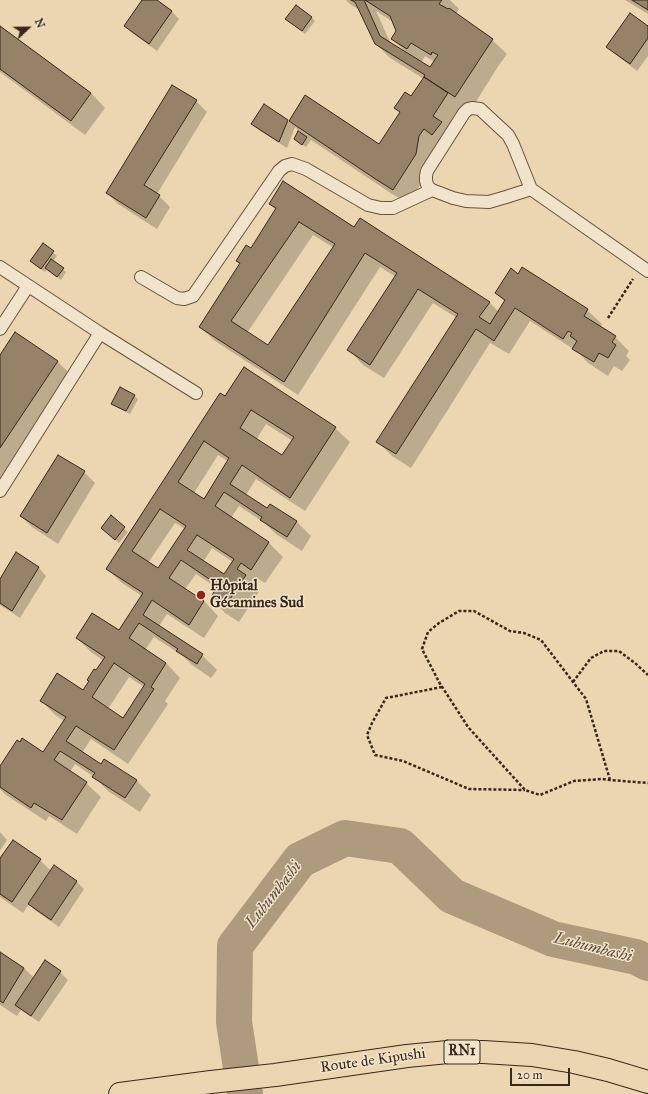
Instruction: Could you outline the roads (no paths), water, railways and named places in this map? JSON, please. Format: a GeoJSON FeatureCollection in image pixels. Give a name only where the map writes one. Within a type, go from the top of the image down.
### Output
{"type":"FeatureCollection","features":[{"type":"Feature","properties":{"kind":"highway","name":"Route de Kipushi"},"geometry":{"type":"LineString","coordinates":[[120,1094],[275,1075],[407,1056],[448,1052],[483,1052],[532,1055],[574,1062],[648,1082]]}},
{"type":"Feature","properties":{"kind":"lane"},"geometry":{"type":"LineString","coordinates":[[531,189],[488,202],[466,201],[432,190],[426,181],[427,172],[464,113],[468,109],[480,109],[508,135],[531,189],[644,269]]}},
{"type":"Feature","properties":{"kind":"lane"},"geometry":{"type":"LineString","coordinates":[[141,277],[177,298],[184,300],[193,296],[279,171],[285,166],[292,164],[306,168],[368,205],[381,208],[393,208],[432,190]]}},
{"type":"Feature","properties":{"kind":"lane"},"geometry":{"type":"LineString","coordinates":[[0,267],[196,393]]}},
{"type":"Feature","properties":{"kind":"lane"},"geometry":{"type":"LineString","coordinates":[[0,329],[28,286]]}},
{"type":"Feature","properties":{"kind":"lane"},"geometry":{"type":"LineString","coordinates":[[0,492],[100,332]]}},
{"type":"Feature","properties":{"kind":"waterway","name":"Lubumbashi"},"geometry":{"type":"LineString","coordinates":[[245,1094],[234,1022],[235,946],[300,860],[345,838],[400,846],[452,896],[553,939],[636,957],[648,963]]}},
{"type":"Feature","properties":{"kind":"place","name":"Hôpital Gécamines Sud"},"geometry":{"type":"Point","coordinates":[201,595]}}]}
